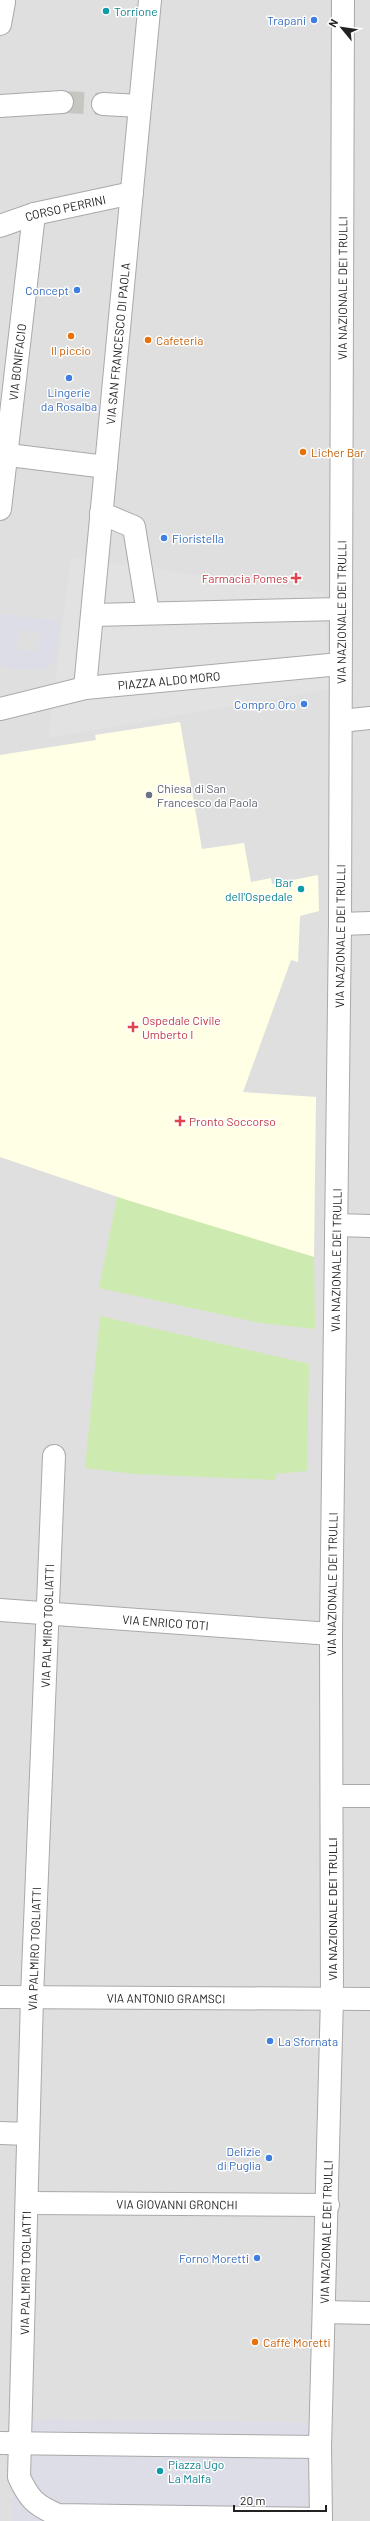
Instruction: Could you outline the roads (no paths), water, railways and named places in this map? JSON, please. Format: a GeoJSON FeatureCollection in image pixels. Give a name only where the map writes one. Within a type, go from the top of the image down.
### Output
{"type":"FeatureCollection","features":[{"type":"Feature","properties":{"kind":"street","name":"VIA SAN FRANCESCO DI PAOLA"},"geometry":{"type":"LineString","coordinates":[[85,688],[150,0]]}},
{"type":"Feature","properties":{"kind":"street","name":"VIA NAZIONALE DEI TRULLI"},"geometry":{"type":"LineString","coordinates":[[321,2520],[320,2447],[328,2205],[332,1998],[331,1634],[340,924],[340,609],[344,0]]}},
{"type":"Feature","properties":{"kind":"street"},"geometry":{"type":"LineString","coordinates":[[0,24],[4,1]]}},
{"type":"Feature","properties":{"kind":"street"},"geometry":{"type":"LineString","coordinates":[[0,106],[62,102]]}},
{"type":"Feature","properties":{"kind":"street"},"geometry":{"type":"LineString","coordinates":[[103,104],[140,106]]}},
{"type":"Feature","properties":{"kind":"street","name":"CORSO PERRINI"},"geometry":{"type":"LineString","coordinates":[[0,226],[34,214],[132,194]]}},
{"type":"Feature","properties":{"kind":"street","name":"VIA BONIFACIO"},"geometry":{"type":"LineString","coordinates":[[0,509],[3,455],[34,214]]}},
{"type":"Feature","properties":{"kind":"street"},"geometry":{"type":"LineString","coordinates":[[3,455],[106,466]]}},
{"type":"Feature","properties":{"kind":"street"},"geometry":{"type":"LineString","coordinates":[[101,513],[134,528],[148,613]]}},
{"type":"Feature","properties":{"kind":"street"},"geometry":{"type":"LineString","coordinates":[[93,615],[340,609]]}},
{"type":"Feature","properties":{"kind":"street","name":"PIAZZA ALDO MORO"},"geometry":{"type":"LineString","coordinates":[[0,709],[85,688],[340,664]]}},
{"type":"Feature","properties":{"kind":"street"},"geometry":{"type":"LineString","coordinates":[[341,721],[370,718]]}},
{"type":"Feature","properties":{"kind":"street"},"geometry":{"type":"LineString","coordinates":[[340,924],[370,923]]}},
{"type":"Feature","properties":{"kind":"street"},"geometry":{"type":"LineString","coordinates":[[336,1226],[370,1226]]}},
{"type":"Feature","properties":{"kind":"street","name":"VIA PALMIRO TOGLIATTI"},"geometry":{"type":"LineString","coordinates":[[10,2443],[26,2203],[32,1997],[54,1456]]}},
{"type":"Feature","properties":{"kind":"street","name":"VIA ENRICO TOTI"},"geometry":{"type":"LineString","coordinates":[[0,1610],[331,1634]]}},
{"type":"Feature","properties":{"kind":"street"},"geometry":{"type":"LineString","coordinates":[[332,1796],[370,1796]]}},
{"type":"Feature","properties":{"kind":"street","name":"VIA ANTONIO GRAMSCI"},"geometry":{"type":"LineString","coordinates":[[0,1997],[370,1999]]}},
{"type":"Feature","properties":{"kind":"street"},"geometry":{"type":"LineString","coordinates":[[0,2133],[28,2134]]}},
{"type":"Feature","properties":{"kind":"street","name":"VIA GIOVANNI GRONCHI"},"geometry":{"type":"LineString","coordinates":[[26,2203],[328,2205]]}},
{"type":"Feature","properties":{"kind":"street"},"geometry":{"type":"LineString","coordinates":[[324,2312],[370,2313]]}},
{"type":"Feature","properties":{"kind":"street"},"geometry":{"type":"LineString","coordinates":[[320,2447],[10,2443],[19,2477],[28,2496],[40,2507],[58,2515],[321,2520]]}},
{"type":"Feature","properties":{"kind":"tunnel"},"geometry":{"type":"LineString","coordinates":[[62,102],[103,104]]}},
{"type":"Feature","properties":{"kind":"place","name":"Torrione"},"geometry":{"type":"Point","coordinates":[106,11]}},
{"type":"Feature","properties":{"kind":"place","name":"Trapani"},"geometry":{"type":"Point","coordinates":[314,20]}},
{"type":"Feature","properties":{"kind":"place","name":"Concept"},"geometry":{"type":"Point","coordinates":[77,290]}},
{"type":"Feature","properties":{"kind":"place","name":"Il piccio"},"geometry":{"type":"Point","coordinates":[71,336]}},
{"type":"Feature","properties":{"kind":"place","name":"Cafeteria"},"geometry":{"type":"Point","coordinates":[148,340]}},
{"type":"Feature","properties":{"kind":"place","name":"Lingerie da Rosalba"},"geometry":{"type":"Point","coordinates":[69,378]}},
{"type":"Feature","properties":{"kind":"place","name":"Licher Bar"},"geometry":{"type":"Point","coordinates":[303,452]}},
{"type":"Feature","properties":{"kind":"place","name":"Fioristella"},"geometry":{"type":"Point","coordinates":[164,538]}},
{"type":"Feature","properties":{"kind":"place","name":"Farmacia Pomes"},"geometry":{"type":"Point","coordinates":[296,578]}},
{"type":"Feature","properties":{"kind":"place","name":"Compro Oro"},"geometry":{"type":"Point","coordinates":[304,704]}},
{"type":"Feature","properties":{"kind":"place","name":"Chiesa di San Francesco da Paola"},"geometry":{"type":"Point","coordinates":[149,795]}},
{"type":"Feature","properties":{"kind":"place","name":"Bar dell'Ospedale"},"geometry":{"type":"Point","coordinates":[301,889]}},
{"type":"Feature","properties":{"kind":"place","name":"Ospedale Civile Umberto I"},"geometry":{"type":"Point","coordinates":[133,1027]}},
{"type":"Feature","properties":{"kind":"place","name":"Pronto Soccorso"},"geometry":{"type":"Point","coordinates":[180,1121]}},
{"type":"Feature","properties":{"kind":"place","name":"La Sfornata"},"geometry":{"type":"Point","coordinates":[270,2041]}},
{"type":"Feature","properties":{"kind":"place","name":"Delizie di Puglia"},"geometry":{"type":"Point","coordinates":[269,2158]}},
{"type":"Feature","properties":{"kind":"place","name":"Forno Moretti"},"geometry":{"type":"Point","coordinates":[257,2258]}},
{"type":"Feature","properties":{"kind":"place","name":"Caffè Moretti"},"geometry":{"type":"Point","coordinates":[255,2342]}},
{"type":"Feature","properties":{"kind":"place","name":"Piazza Ugo La Malfa"},"geometry":{"type":"Point","coordinates":[160,2471]}}]}
